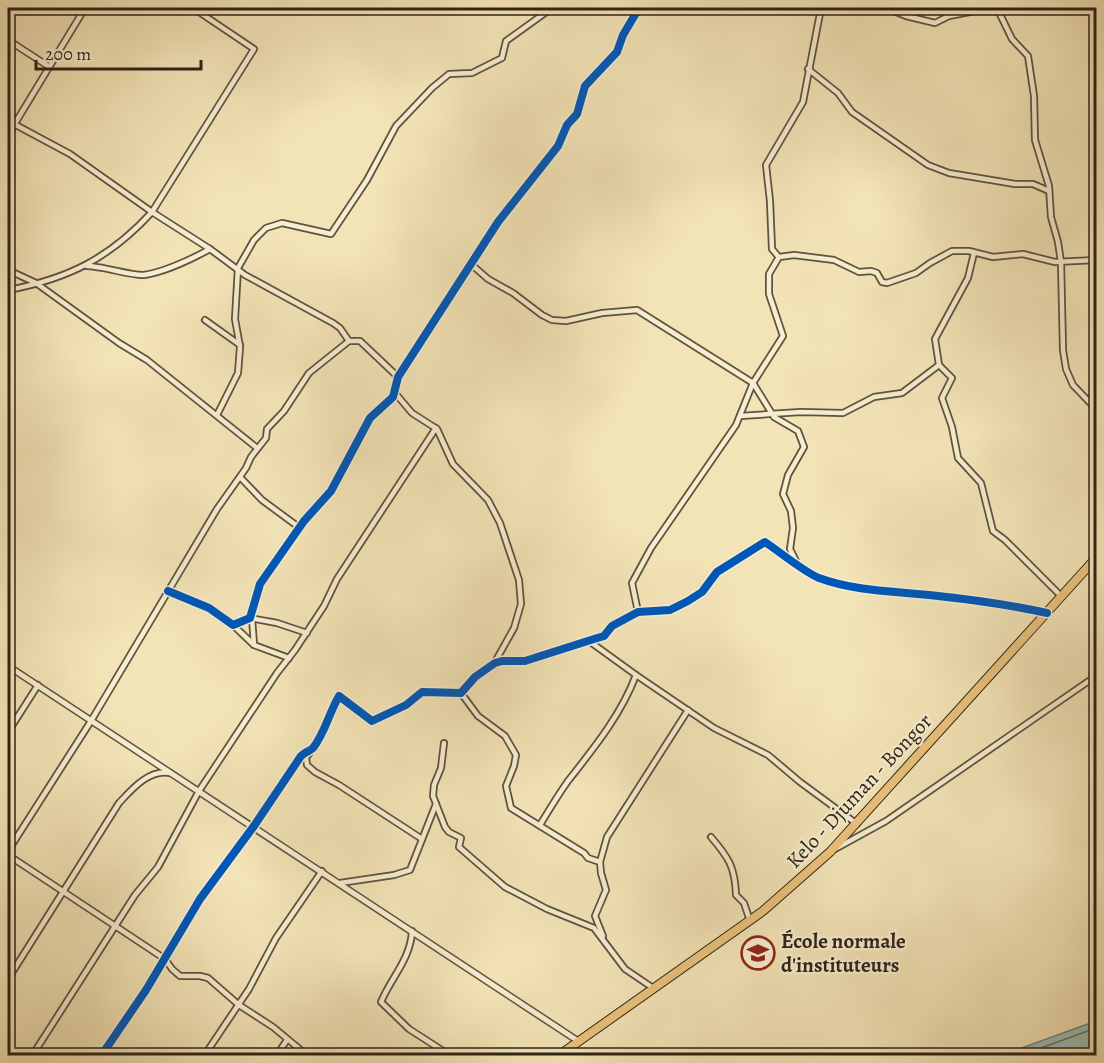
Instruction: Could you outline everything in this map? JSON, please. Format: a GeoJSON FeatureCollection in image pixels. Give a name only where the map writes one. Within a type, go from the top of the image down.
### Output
{"type":"FeatureCollection","features":[{"type":"Feature","properties":{"kind":"highway","name":"Kelo - Djuman - Bongor"},"geometry":{"type":"LineString","coordinates":[[558,1056],[750,921],[802,878],[857,824],[1096,558]]}},
{"type":"Feature","properties":{"kind":"street"},"geometry":{"type":"LineString","coordinates":[[8,135],[85,8]]}},
{"type":"Feature","properties":{"kind":"street"},"geometry":{"type":"LineString","coordinates":[[8,290],[87,266],[136,230],[152,213],[254,49],[193,8]]}},
{"type":"Feature","properties":{"kind":"street"},"geometry":{"type":"LineString","coordinates":[[217,415],[238,373],[240,345],[235,319],[238,268],[254,240],[266,228],[282,224],[332,234],[367,180],[396,126],[432,88],[449,74],[472,73],[502,58],[507,41],[552,8]]}},
{"type":"Feature","properties":{"kind":"street"},"geometry":{"type":"LineString","coordinates":[[254,645],[251,618],[260,584],[300,528],[331,491],[370,418],[395,393],[398,377],[498,222],[558,146],[567,125],[577,114],[585,86],[617,52],[622,35],[639,8]]}},
{"type":"Feature","properties":{"kind":"street"},"geometry":{"type":"LineString","coordinates":[[777,255],[772,249],[766,165],[804,102],[808,69],[821,8]]}},
{"type":"Feature","properties":{"kind":"street"},"geometry":{"type":"LineString","coordinates":[[886,8],[935,23],[949,16],[990,8]]}},
{"type":"Feature","properties":{"kind":"street"},"geometry":{"type":"LineString","coordinates":[[997,8],[1012,39],[1028,56],[1034,96],[1035,140],[1049,191],[1051,217],[1061,262],[1063,350],[1066,369],[1073,385],[1096,409]]}},
{"type":"Feature","properties":{"kind":"street"},"geometry":{"type":"LineString","coordinates":[[8,40],[48,66]]}},
{"type":"Feature","properties":{"kind":"street"},"geometry":{"type":"LineString","coordinates":[[808,69],[838,93],[852,112],[928,165],[949,173],[1015,184],[1033,184],[1049,191]]}},
{"type":"Feature","properties":{"kind":"street"},"geometry":{"type":"LineString","coordinates":[[14,124],[70,154],[152,213],[210,249],[245,275],[333,323],[340,328],[349,341]]}},
{"type":"Feature","properties":{"kind":"street"},"geometry":{"type":"LineString","coordinates":[[87,266],[103,266],[142,275],[196,257],[210,249]]}},
{"type":"Feature","properties":{"kind":"street"},"geometry":{"type":"LineString","coordinates":[[638,612],[632,583],[651,548],[736,425],[753,383],[783,336],[769,294],[769,274],[779,256],[794,255],[834,260],[859,272],[877,273],[882,282],[887,283],[916,273],[952,251],[993,257],[1023,254],[1061,262],[1096,260]]}},
{"type":"Feature","properties":{"kind":"street"},"geometry":{"type":"LineString","coordinates":[[974,253],[968,278],[935,339],[939,364],[952,378],[942,398],[952,427],[958,458],[981,483],[993,531],[1062,597]]}},
{"type":"Feature","properties":{"kind":"street"},"geometry":{"type":"LineString","coordinates":[[472,265],[488,279],[552,320],[566,321],[602,313],[637,310],[753,383],[774,417],[798,432],[804,447],[788,475],[783,494],[791,511],[793,528],[790,549],[797,564]]}},
{"type":"Feature","properties":{"kind":"street"},"geometry":{"type":"LineString","coordinates":[[8,270],[36,283],[119,343],[147,360],[257,448]]}},
{"type":"Feature","properties":{"kind":"street"},"geometry":{"type":"LineString","coordinates":[[205,320],[240,345]]}},
{"type":"Feature","properties":{"kind":"street"},"geometry":{"type":"LineString","coordinates":[[8,851],[91,721],[217,509],[266,438],[267,429],[284,411],[305,376],[349,341],[360,341],[398,377]]}},
{"type":"Feature","properties":{"kind":"street"},"geometry":{"type":"LineString","coordinates":[[740,416],[843,413],[874,398],[902,393],[939,364]]}},
{"type":"Feature","properties":{"kind":"street"},"geometry":{"type":"LineString","coordinates":[[395,393],[412,413],[436,428],[453,464],[488,500],[500,522],[519,580],[521,604],[514,628],[495,663],[475,677],[461,693]]}},
{"type":"Feature","properties":{"kind":"street"},"geometry":{"type":"LineString","coordinates":[[32,1056],[135,895],[158,867],[199,791],[324,606],[337,579],[436,428]]}},
{"type":"Feature","properties":{"kind":"street"},"geometry":{"type":"LineString","coordinates":[[240,477],[262,500],[300,528]]}},
{"type":"Feature","properties":{"kind":"street"},"geometry":{"type":"LineString","coordinates":[[495,663],[525,661],[589,641],[604,636],[612,626],[638,612],[670,609],[688,601],[702,592],[717,572],[765,542],[817,577],[873,591],[1010,605],[1047,613]]}},
{"type":"Feature","properties":{"kind":"street"},"geometry":{"type":"LineString","coordinates":[[168,591],[209,608],[233,625],[254,645],[289,658]]}},
{"type":"Feature","properties":{"kind":"street"},"geometry":{"type":"LineString","coordinates":[[233,625],[251,618],[277,622],[306,633]]}},
{"type":"Feature","properties":{"kind":"street"},"geometry":{"type":"LineString","coordinates":[[589,641],[714,728],[768,755],[857,824]]}},
{"type":"Feature","properties":{"kind":"street"},"geometry":{"type":"LineString","coordinates":[[8,666],[578,1041]]}},
{"type":"Feature","properties":{"kind":"street"},"geometry":{"type":"LineString","coordinates":[[540,825],[605,733],[636,675]]}},
{"type":"Feature","properties":{"kind":"street"},"geometry":{"type":"LineString","coordinates":[[830,852],[886,821],[1096,676]]}},
{"type":"Feature","properties":{"kind":"street"},"geometry":{"type":"LineString","coordinates":[[8,732],[38,685]]}},
{"type":"Feature","properties":{"kind":"street"},"geometry":{"type":"LineString","coordinates":[[422,839],[315,772],[307,765],[306,758],[323,732],[330,711],[339,696],[372,721],[406,705],[422,692],[461,693]]}},
{"type":"Feature","properties":{"kind":"street"},"geometry":{"type":"LineString","coordinates":[[461,693],[478,716],[510,742],[516,758],[506,786],[510,805],[516,812],[584,853],[588,858],[600,862]]}},
{"type":"Feature","properties":{"kind":"street"},"geometry":{"type":"LineString","coordinates":[[603,938],[595,916],[606,890],[600,862],[607,837],[687,710]]}},
{"type":"Feature","properties":{"kind":"street"},"geometry":{"type":"LineString","coordinates":[[444,743],[441,768],[433,790],[445,827],[449,832],[461,838],[459,847],[494,879],[522,897],[588,925],[603,938],[625,969],[653,988]]}},
{"type":"Feature","properties":{"kind":"street"},"geometry":{"type":"LineString","coordinates":[[101,1056],[165,959],[200,899],[254,826],[301,756],[311,751]]}},
{"type":"Feature","properties":{"kind":"street"},"geometry":{"type":"LineString","coordinates":[[8,979],[119,803],[144,779],[164,772],[174,774]]}},
{"type":"Feature","properties":{"kind":"street"},"geometry":{"type":"LineString","coordinates":[[340,884],[410,870],[436,804]]}},
{"type":"Feature","properties":{"kind":"street"},"geometry":{"type":"LineString","coordinates":[[711,837],[725,853],[735,874],[736,895],[744,903],[750,921]]}},
{"type":"Feature","properties":{"kind":"street"},"geometry":{"type":"LineString","coordinates":[[8,855],[165,959],[171,969],[180,976],[208,978],[238,1005],[273,1028],[308,1056]]}},
{"type":"Feature","properties":{"kind":"street"},"geometry":{"type":"LineString","coordinates":[[204,1056],[249,989],[276,938],[322,871]]}},
{"type":"Feature","properties":{"kind":"street"},"geometry":{"type":"LineString","coordinates":[[412,931],[409,950],[388,984],[381,1002],[409,1029],[451,1056]]}},
{"type":"Feature","properties":{"kind":"street"},"geometry":{"type":"LineString","coordinates":[[276,1056],[287,1040]]}},
{"type":"Feature","properties":{"kind":"street"},"geometry":{"type":"LineString","coordinates":[[8,1049],[18,1056]]}},
{"type":"Feature","properties":{"kind":"water"},"geometry":{"type":"Polygon","coordinates":[[[1096,1021],[1096,1055],[1002,1055],[1096,1021]]]}},
{"type":"Feature","properties":{"kind":"cycle path"},"geometry":{"type":"LineString","coordinates":[[168,591],[209,608],[233,625],[250,618],[260,584],[304,521],[331,491],[370,418],[393,397],[398,377],[498,222],[558,146],[567,125],[577,114],[585,86],[617,52],[623,35],[639,8]]}},
{"type":"Feature","properties":{"kind":"cycle path"},"geometry":{"type":"LineString","coordinates":[[101,1056],[146,990],[200,899],[254,826],[301,756],[312,749],[317,742],[339,696],[372,721],[406,705],[422,692],[461,693],[475,677],[495,663],[525,661],[604,636],[612,626],[638,612],[670,610],[702,592],[717,572],[765,542],[806,571],[833,583],[863,589],[979,601],[1047,613]]}},
{"type":"Feature","properties":{"kind":"place","name":"École normale d'instituteurs"},"geometry":{"type":"Point","coordinates":[758,953]}}]}
